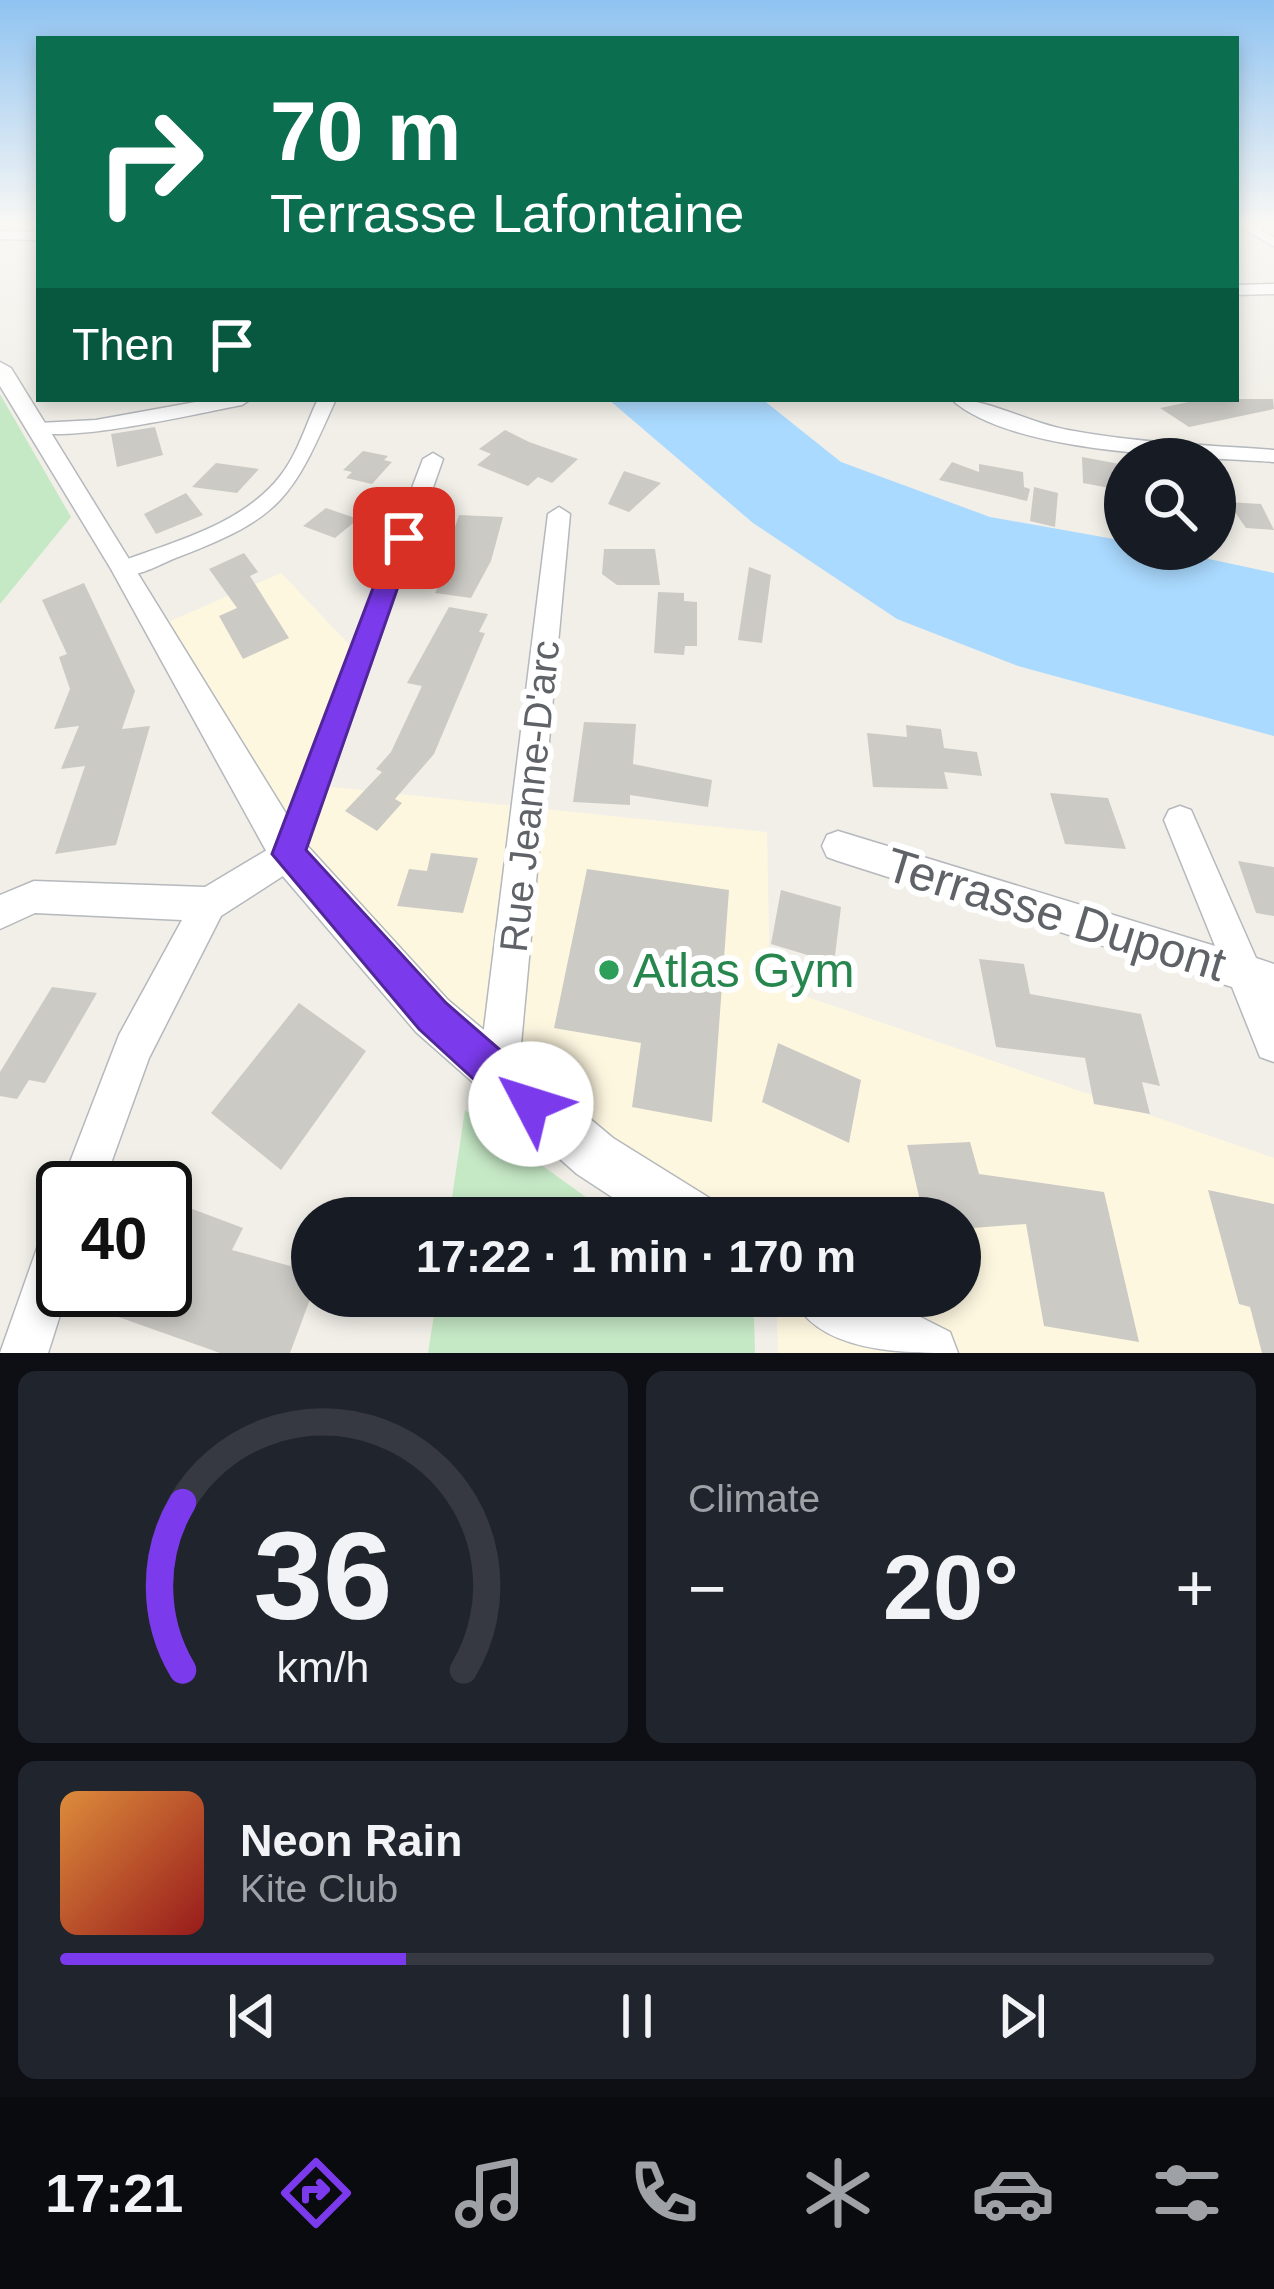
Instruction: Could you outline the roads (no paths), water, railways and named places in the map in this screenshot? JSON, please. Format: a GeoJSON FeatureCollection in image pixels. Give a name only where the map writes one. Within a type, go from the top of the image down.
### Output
{"type":"FeatureCollection","features":[{"type":"Feature","properties":{"kind":"street"},"geometry":{"type":"LineString","coordinates":[[1239,290],[1274,289]]}},
{"type":"Feature","properties":{"kind":"street"},"geometry":{"type":"LineString","coordinates":[[0,368],[125,569],[289,854],[432,1016],[596,1156],[659,1197]]}},
{"type":"Feature","properties":{"kind":"street"},"geometry":{"type":"LineString","coordinates":[[46,441],[97,426],[226,402]]}},
{"type":"Feature","properties":{"kind":"street"},"geometry":{"type":"LineString","coordinates":[[125,569],[218,532],[262,505],[290,479],[326,402]]}},
{"type":"Feature","properties":{"kind":"street"},"geometry":{"type":"LineString","coordinates":[[966,402],[994,416],[1087,437],[1274,456]]}},
{"type":"Feature","properties":{"kind":"street"},"geometry":{"type":"LineString","coordinates":[[91,1161],[134,1049],[209,904],[289,854],[433,459]]}},
{"type":"Feature","properties":{"kind":"street","name":"Rue Jeanne-D'arc"},"geometry":{"type":"LineString","coordinates":[[498,1077],[559,514]]}},
{"type":"Feature","properties":{"kind":"street"},"geometry":{"type":"LineString","coordinates":[[1180,820],[1259,978],[1274,1043]]}},
{"type":"Feature","properties":{"kind":"street","name":"Terrasse Dupont"},"geometry":{"type":"LineString","coordinates":[[838,846],[1259,978]]}},
{"type":"Feature","properties":{"kind":"street"},"geometry":{"type":"LineString","coordinates":[[0,912],[34,897],[209,904]]}},
{"type":"Feature","properties":{"kind":"street"},"geometry":{"type":"LineString","coordinates":[[24,1353],[36,1317]]}},
{"type":"Feature","properties":{"kind":"street"},"geometry":{"type":"LineString","coordinates":[[860,1317],[929,1353]]}},
{"type":"Feature","properties":{"kind":"water"},"geometry":{"type":"Polygon","coordinates":[[[612,402],[766,402],[841,462],[990,517],[1104,537],[1104,570],[1236,570],[1236,565],[1274,573],[1274,736],[1018,666],[897,619],[753,523],[612,402]]]}},
{"type":"Feature","properties":{"kind":"place","name":"Atlas Gym"},"geometry":{"type":"Point","coordinates":[609,970]}}]}
